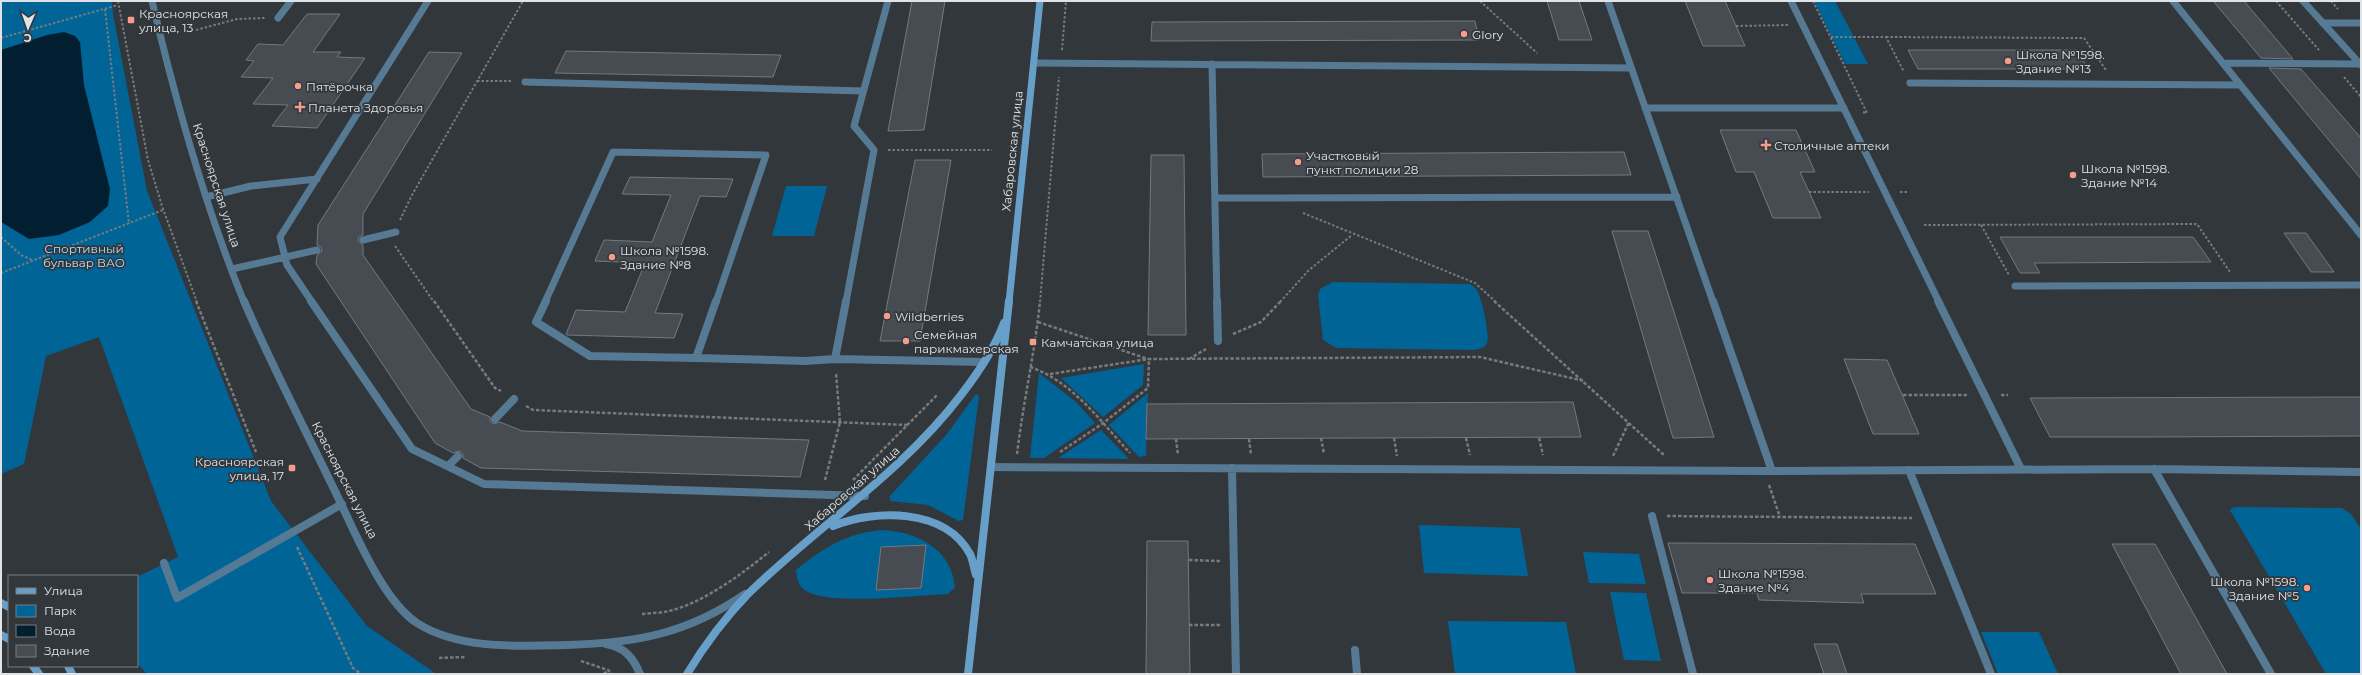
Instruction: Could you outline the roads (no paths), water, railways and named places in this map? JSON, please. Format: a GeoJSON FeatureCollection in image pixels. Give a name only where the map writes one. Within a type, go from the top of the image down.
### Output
{"type":"FeatureCollection","features":[{"type":"Feature","properties":{"kind":"main road","name":"Хабаровская улица"},"geometry":{"type":"LineString","coordinates":[[968,674],[1035,63],[1040,1]]}},
{"type":"Feature","properties":{"kind":"main road","name":"Хабаровская улица"},"geometry":{"type":"LineString","coordinates":[[687,674],[726,619],[757,585],[865,496],[913,453],[936,428],[957,402],[984,362],[1002,328],[1009,304]]}},
{"type":"Feature","properties":{"kind":"main road"},"geometry":{"type":"LineString","coordinates":[[817,536],[837,524],[858,516],[885,513],[926,520],[948,531],[965,547],[975,568],[977,591]]}},
{"type":"Feature","properties":{"kind":"street","name":"Красноярская улица"},"geometry":{"type":"LineString","coordinates":[[152,1],[175,95],[206,197],[232,269],[266,350],[342,504],[382,580],[399,606],[417,623],[440,634],[455,639],[496,645],[595,643],[668,633],[693,625],[722,610],[757,585]]}},
{"type":"Feature","properties":{"kind":"street"},"geometry":{"type":"LineString","coordinates":[[278,18],[291,1]]}},
{"type":"Feature","properties":{"kind":"street"},"geometry":{"type":"LineString","coordinates":[[428,1],[280,237],[287,265],[412,449],[484,484],[865,496]]}},
{"type":"Feature","properties":{"kind":"street"},"geometry":{"type":"LineString","coordinates":[[835,359],[874,150],[854,126],[888,1]]}},
{"type":"Feature","properties":{"kind":"street"},"geometry":{"type":"LineString","coordinates":[[1608,1],[1677,198],[1768,471]]}},
{"type":"Feature","properties":{"kind":"street"},"geometry":{"type":"LineString","coordinates":[[1791,1],[2021,469]]}},
{"type":"Feature","properties":{"kind":"street"},"geometry":{"type":"LineString","coordinates":[[2173,1],[2361,235]]}},
{"type":"Feature","properties":{"kind":"street"},"geometry":{"type":"LineString","coordinates":[[2303,1],[2361,64]]}},
{"type":"Feature","properties":{"kind":"street"},"geometry":{"type":"LineString","coordinates":[[2323,23],[2361,23]]}},
{"type":"Feature","properties":{"kind":"street"},"geometry":{"type":"LineString","coordinates":[[1035,63],[1631,68]]}},
{"type":"Feature","properties":{"kind":"street"},"geometry":{"type":"LineString","coordinates":[[2223,63],[2361,64]]}},
{"type":"Feature","properties":{"kind":"street"},"geometry":{"type":"LineString","coordinates":[[1212,64],[1218,341]]}},
{"type":"Feature","properties":{"kind":"street"},"geometry":{"type":"LineString","coordinates":[[525,82],[863,91]]}},
{"type":"Feature","properties":{"kind":"street"},"geometry":{"type":"LineString","coordinates":[[1910,84],[2240,85]]}},
{"type":"Feature","properties":{"kind":"street"},"geometry":{"type":"LineString","coordinates":[[1645,108],[1844,108]]}},
{"type":"Feature","properties":{"kind":"street"},"geometry":{"type":"LineString","coordinates":[[696,359],[766,156],[614,152],[536,322],[590,356],[696,359],[805,361],[835,359],[984,362]]}},
{"type":"Feature","properties":{"kind":"street"},"geometry":{"type":"LineString","coordinates":[[206,197],[287,179],[317,179]]}},
{"type":"Feature","properties":{"kind":"street"},"geometry":{"type":"LineString","coordinates":[[1216,198],[1677,198]]}},
{"type":"Feature","properties":{"kind":"street"},"geometry":{"type":"LineString","coordinates":[[364,240],[396,232]]}},
{"type":"Feature","properties":{"kind":"street"},"geometry":{"type":"LineString","coordinates":[[232,269],[317,250]]}},
{"type":"Feature","properties":{"kind":"street"},"geometry":{"type":"LineString","coordinates":[[2015,286],[2361,285]]}},
{"type":"Feature","properties":{"kind":"street"},"geometry":{"type":"LineString","coordinates":[[495,419],[514,399]]}},
{"type":"Feature","properties":{"kind":"street"},"geometry":{"type":"LineString","coordinates":[[448,466],[458,456]]}},
{"type":"Feature","properties":{"kind":"street"},"geometry":{"type":"LineString","coordinates":[[991,467],[1768,471],[2154,469],[2361,472]]}},
{"type":"Feature","properties":{"kind":"street"},"geometry":{"type":"LineString","coordinates":[[1232,468],[1236,674]]}},
{"type":"Feature","properties":{"kind":"street"},"geometry":{"type":"LineString","coordinates":[[2154,469],[2271,674]]}},
{"type":"Feature","properties":{"kind":"street"},"geometry":{"type":"LineString","coordinates":[[1909,470],[1991,674]]}},
{"type":"Feature","properties":{"kind":"street"},"geometry":{"type":"LineString","coordinates":[[164,564],[178,598],[342,504]]}},
{"type":"Feature","properties":{"kind":"street"},"geometry":{"type":"LineString","coordinates":[[1652,516],[1693,674]]}},
{"type":"Feature","properties":{"kind":"street"},"geometry":{"type":"LineString","coordinates":[[595,643],[612,645],[628,652],[636,663],[640,674]]}},
{"type":"Feature","properties":{"kind":"street"},"geometry":{"type":"LineString","coordinates":[[1355,650],[1357,674]]}},
{"type":"Feature","properties":{"kind":"water"},"geometry":{"type":"Polygon","coordinates":[[[64,32],[75,36],[80,42],[84,85],[110,189],[108,206],[90,222],[59,235],[29,239],[1,222],[1,50],[47,35],[64,32]]]}},
{"type":"Feature","properties":{"kind":"place","name":"Красноярская улица, 13"},"geometry":{"type":"Point","coordinates":[131,20]}},
{"type":"Feature","properties":{"kind":"place","name":"Glory"},"geometry":{"type":"Point","coordinates":[1464,34]}},
{"type":"Feature","properties":{"kind":"place","name":"Школа №1598. Здание №13"},"geometry":{"type":"Point","coordinates":[2008,61]}},
{"type":"Feature","properties":{"kind":"place","name":"Пятёрочка"},"geometry":{"type":"Point","coordinates":[298,86]}},
{"type":"Feature","properties":{"kind":"place","name":"Планета Здоровья"},"geometry":{"type":"Point","coordinates":[300,107]}},
{"type":"Feature","properties":{"kind":"place","name":"Столичные аптеки"},"geometry":{"type":"Point","coordinates":[1766,145]}},
{"type":"Feature","properties":{"kind":"place","name":"Участковый пункт полиции 28"},"geometry":{"type":"Point","coordinates":[1298,162]}},
{"type":"Feature","properties":{"kind":"place","name":"Школа №1598. Здание №14"},"geometry":{"type":"Point","coordinates":[2073,175]}},
{"type":"Feature","properties":{"kind":"place","name":"Школа №1598. Здание №8"},"geometry":{"type":"Point","coordinates":[612,257]}},
{"type":"Feature","properties":{"kind":"place","name":"Wildberries"},"geometry":{"type":"Point","coordinates":[887,316]}},
{"type":"Feature","properties":{"kind":"place","name":"Семейная парикмахерская"},"geometry":{"type":"Point","coordinates":[906,341]}},
{"type":"Feature","properties":{"kind":"place","name":"Камчатская улица"},"geometry":{"type":"Point","coordinates":[1033,342]}},
{"type":"Feature","properties":{"kind":"place","name":"Красноярская улица, 17"},"geometry":{"type":"Point","coordinates":[292,468]}},
{"type":"Feature","properties":{"kind":"place","name":"Школа №1598. Здание №4"},"geometry":{"type":"Point","coordinates":[1710,580]}},
{"type":"Feature","properties":{"kind":"place","name":"Школа №1598. Здание №5"},"geometry":{"type":"Point","coordinates":[2307,588]}},
{"type":"Feature","properties":{"kind":"park label","name":"Спортивный бульвар ВАО"},"geometry":{"type":"Point","coordinates":[84,255]}}]}
